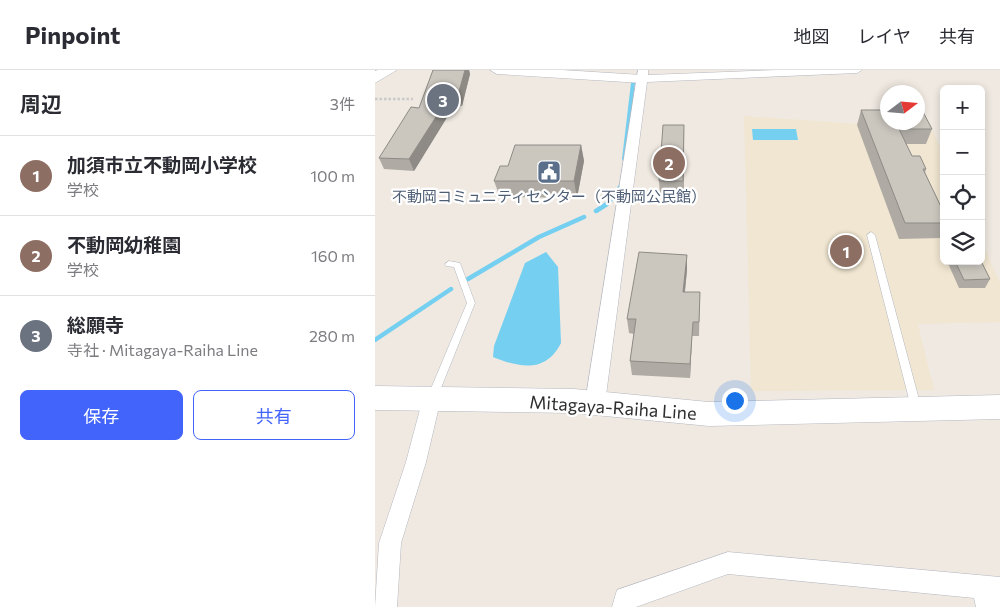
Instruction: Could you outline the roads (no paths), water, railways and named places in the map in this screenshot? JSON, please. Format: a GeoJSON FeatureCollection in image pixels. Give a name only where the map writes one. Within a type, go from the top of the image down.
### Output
{"type":"FeatureCollection","features":[{"type":"Feature","properties":{"kind":"main road"},"geometry":{"type":"LineString","coordinates":[[375,78],[389,70]]}},
{"type":"Feature","properties":{"kind":"main road","name":"Mitagaya-Raiha Line"},"geometry":{"type":"LineString","coordinates":[[375,398],[595,402],[709,414],[1000,407]]}},
{"type":"Feature","properties":{"kind":"street"},"geometry":{"type":"LineString","coordinates":[[497,70],[638,77],[857,70]]}},
{"type":"Feature","properties":{"kind":"street"},"geometry":{"type":"LineString","coordinates":[[595,402],[638,77]]}},
{"type":"Feature","properties":{"kind":"street"},"geometry":{"type":"LineString","coordinates":[[385,607],[390,543],[416,462],[432,398]]}},
{"type":"Feature","properties":{"kind":"street"},"geometry":{"type":"LineString","coordinates":[[624,607],[625,598],[728,563],[990,594]]}},
{"type":"Feature","properties":{"kind":"lane"},"geometry":{"type":"LineString","coordinates":[[871,235],[917,409]]}},
{"type":"Feature","properties":{"kind":"lane"},"geometry":{"type":"LineString","coordinates":[[432,398],[471,303],[468,290],[459,274],[457,265],[449,264]]}},
{"type":"Feature","properties":{"kind":"water"},"geometry":{"type":"Polygon","coordinates":[[[752,129],[796,129],[798,140],[753,140],[752,129]]]}},
{"type":"Feature","properties":{"kind":"water"},"geometry":{"type":"Polygon","coordinates":[[[546,252],[558,267],[561,343],[555,353],[540,364],[513,364],[493,357],[494,346],[525,263],[546,252]]]}},
{"type":"Feature","properties":{"kind":"waterway"},"geometry":{"type":"LineString","coordinates":[[624,159],[633,83]]}},
{"type":"Feature","properties":{"kind":"waterway"},"geometry":{"type":"LineString","coordinates":[[605,205],[614,197],[621,185]]}},
{"type":"Feature","properties":{"kind":"waterway"},"geometry":{"type":"LineString","coordinates":[[596,211],[607,204]]}},
{"type":"Feature","properties":{"kind":"waterway"},"geometry":{"type":"LineString","coordinates":[[468,279],[539,237],[584,217]]}},
{"type":"Feature","properties":{"kind":"waterway"},"geometry":{"type":"LineString","coordinates":[[375,340],[451,289]]}},
{"type":"Feature","properties":{"kind":"place","name":"総願寺"},"geometry":{"type":"Point","coordinates":[443,100]}},
{"type":"Feature","properties":{"kind":"place","name":"不動岡幼稚園"},"geometry":{"type":"Point","coordinates":[669,163]}},
{"type":"Feature","properties":{"kind":"place","name":"不動岡コミュニティセンター（不動岡公民館）"},"geometry":{"type":"Point","coordinates":[549,172]}},
{"type":"Feature","properties":{"kind":"place","name":"加須市立不動岡小学校"},"geometry":{"type":"Point","coordinates":[846,251]}}]}
